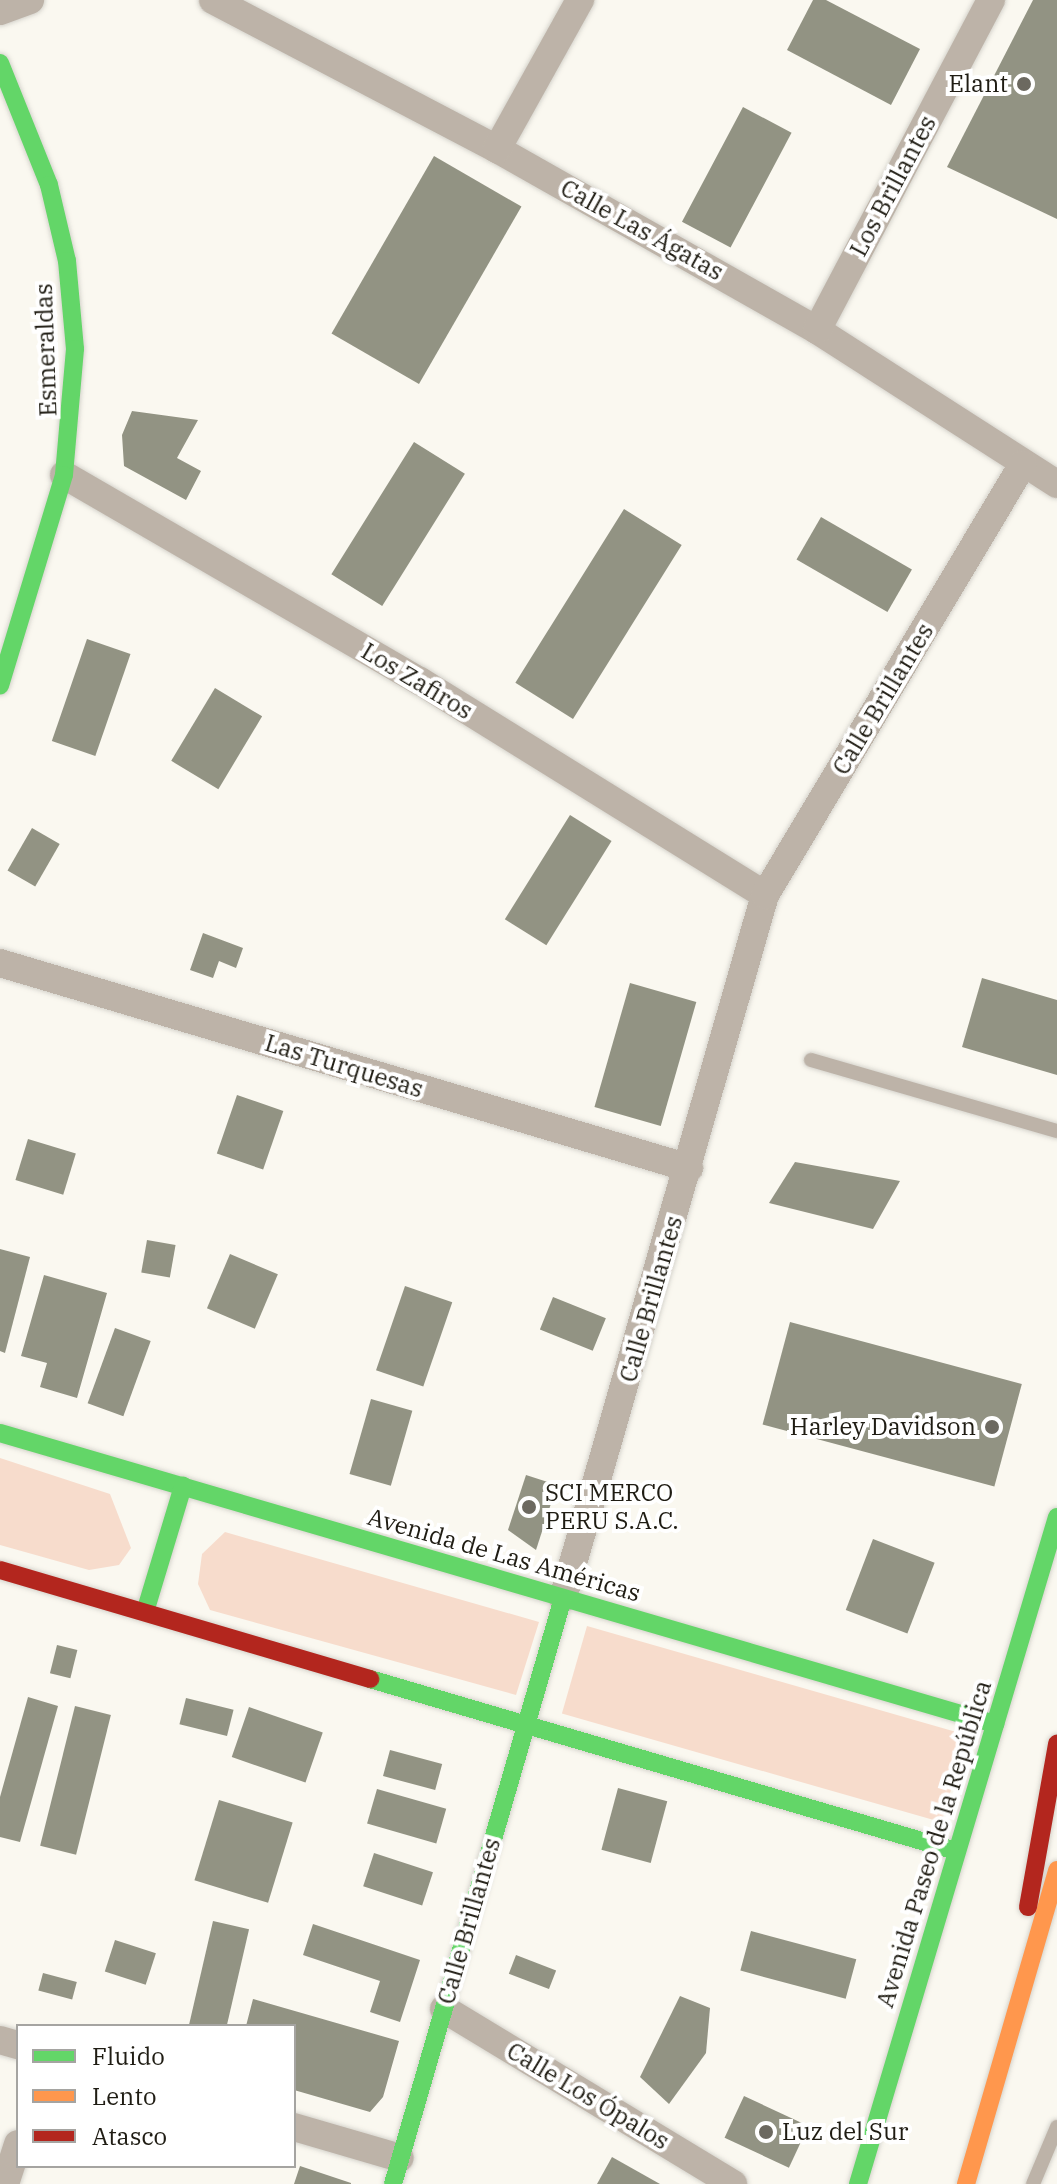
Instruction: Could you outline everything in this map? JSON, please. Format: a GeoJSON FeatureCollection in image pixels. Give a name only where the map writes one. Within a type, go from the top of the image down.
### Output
{"type":"FeatureCollection","features":[{"type":"Feature","properties":{"kind":"main road","name":"Esmeraldas"},"geometry":{"type":"LineString","coordinates":[[0,63],[49,185],[67,261],[75,349],[72,425],[64,475],[0,686]]}},
{"type":"Feature","properties":{"kind":"main road","name":"Avenida de Las Américas"},"geometry":{"type":"LineString","coordinates":[[0,1433],[995,1724]]}},
{"type":"Feature","properties":{"kind":"main road"},"geometry":{"type":"LineString","coordinates":[[145,1612],[183,1486]]}},
{"type":"Feature","properties":{"kind":"main road","name":"Avenida Paseo de la República"},"geometry":{"type":"LineString","coordinates":[[858,2184],[1057,1517]]}},
{"type":"Feature","properties":{"kind":"main road"},"geometry":{"type":"LineString","coordinates":[[0,1570],[956,1851]]}},
{"type":"Feature","properties":{"kind":"main road","name":"Calle Brillantes"},"geometry":{"type":"LineString","coordinates":[[396,2171],[563,1598]]}},
{"type":"Feature","properties":{"kind":"main road"},"geometry":{"type":"LineString","coordinates":[[1028,1981],[1028,1887],[1057,1744]]}},
{"type":"Feature","properties":{"kind":"main road"},"geometry":{"type":"LineString","coordinates":[[966,2184],[1028,1981],[1057,1870]]}},
{"type":"Feature","properties":{"kind":"main road"},"geometry":{"type":"LineString","coordinates":[[960,2184],[971,2165]]}},
{"type":"Feature","properties":{"kind":"street"},"geometry":{"type":"LineString","coordinates":[[0,11],[30,0]]}},
{"type":"Feature","properties":{"kind":"street","name":"Calle Las Ágatas"},"geometry":{"type":"LineString","coordinates":[[213,0],[497,149],[817,330],[1057,484]]}},
{"type":"Feature","properties":{"kind":"street"},"geometry":{"type":"LineString","coordinates":[[497,149],[580,0]]}},
{"type":"Feature","properties":{"kind":"street","name":"Los Brillantes"},"geometry":{"type":"LineString","coordinates":[[817,330],[991,0]]}},
{"type":"Feature","properties":{"kind":"street","name":"Calle Brillantes"},"geometry":{"type":"LineString","coordinates":[[563,1598],[765,895],[1023,464]]}},
{"type":"Feature","properties":{"kind":"street","name":"Los Zafiros"},"geometry":{"type":"LineString","coordinates":[[64,475],[420,681],[765,895]]}},
{"type":"Feature","properties":{"kind":"street","name":"Las Turquesas"},"geometry":{"type":"LineString","coordinates":[[0,963],[689,1168]]}},
{"type":"Feature","properties":{"kind":"street","name":"Calle Los Ópalos"},"geometry":{"type":"LineString","coordinates":[[444,2009],[733,2184]]}},
{"type":"Feature","properties":{"kind":"street"},"geometry":{"type":"LineString","coordinates":[[296,2128],[396,2171]]}},
{"type":"Feature","properties":{"kind":"street"},"geometry":{"type":"LineString","coordinates":[[5,2184],[16,2150]]}},
{"type":"Feature","properties":{"kind":"lane"},"geometry":{"type":"LineString","coordinates":[[811,1060],[1057,1131]]}},
{"type":"Feature","properties":{"kind":"lane"},"geometry":{"type":"LineString","coordinates":[[1033,2184],[1057,2127]]}},
{"type":"Feature","properties":{"kind":"shaded area"},"geometry":{"type":"Polygon","coordinates":[[[0,1458],[110,1494],[131,1548],[119,1565],[89,1570],[0,1545],[0,1458]]]}},
{"type":"Feature","properties":{"kind":"shaded area"},"geometry":{"type":"Polygon","coordinates":[[[225,1532],[539,1622],[516,1695],[210,1610],[198,1584],[202,1554],[225,1532]]]}},
{"type":"Feature","properties":{"kind":"shaded area"},"geometry":{"type":"Polygon","coordinates":[[[587,1626],[967,1735],[942,1822],[562,1713],[587,1626]]]}},
{"type":"Feature","properties":{"kind":"building"},"geometry":{"type":"Polygon","coordinates":[[[813,0],[826,0],[920,49],[891,105],[787,50],[813,0]]]}},
{"type":"Feature","properties":{"kind":"building","name":"Elant"},"geometry":{"type":"Polygon","coordinates":[[[1033,0],[1057,0],[1057,219],[947,167],[1033,0]]]}},
{"type":"Feature","properties":{"kind":"building"},"geometry":{"type":"Polygon","coordinates":[[[743,107],[792,133],[731,248],[682,222],[743,107]]]}},
{"type":"Feature","properties":{"kind":"building"},"geometry":{"type":"Polygon","coordinates":[[[434,156],[521,206],[419,384],[332,334],[434,156]]]}},
{"type":"Feature","properties":{"kind":"building"},"geometry":{"type":"Polygon","coordinates":[[[132,411],[198,420],[177,458],[201,471],[186,500],[124,466],[122,435],[132,411]]]}},
{"type":"Feature","properties":{"kind":"building"},"geometry":{"type":"Polygon","coordinates":[[[414,442],[465,474],[382,606],[331,574],[414,442]]]}},
{"type":"Feature","properties":{"kind":"building"},"geometry":{"type":"Polygon","coordinates":[[[624,509],[682,545],[573,719],[515,683],[624,509]]]}},
{"type":"Feature","properties":{"kind":"building"},"geometry":{"type":"Polygon","coordinates":[[[821,517],[912,570],[887,612],[796,559],[821,517]]]}},
{"type":"Feature","properties":{"kind":"building"},"geometry":{"type":"Polygon","coordinates":[[[87,639],[130,654],[95,756],[52,741],[87,639]]]}},
{"type":"Feature","properties":{"kind":"building"},"geometry":{"type":"Polygon","coordinates":[[[215,688],[262,716],[218,789],[171,761],[215,688]]]}},
{"type":"Feature","properties":{"kind":"building"},"geometry":{"type":"Polygon","coordinates":[[[570,815],[612,841],[546,945],[505,919],[570,815]]]}},
{"type":"Feature","properties":{"kind":"building"},"geometry":{"type":"Polygon","coordinates":[[[32,828],[60,844],[35,886],[8,870],[32,828]]]}},
{"type":"Feature","properties":{"kind":"building"},"geometry":{"type":"Polygon","coordinates":[[[203,933],[243,948],[236,968],[219,961],[213,978],[190,970],[203,933]]]}},
{"type":"Feature","properties":{"kind":"building"},"geometry":{"type":"Polygon","coordinates":[[[982,978],[1057,1000],[1057,1075],[962,1047],[982,978]]]}},
{"type":"Feature","properties":{"kind":"building"},"geometry":{"type":"Polygon","coordinates":[[[630,983],[696,1002],[661,1126],[594,1107],[630,983]]]}},
{"type":"Feature","properties":{"kind":"building"},"geometry":{"type":"Polygon","coordinates":[[[237,1095],[283,1111],[263,1170],[217,1154],[237,1095]]]}},
{"type":"Feature","properties":{"kind":"building"},"geometry":{"type":"Polygon","coordinates":[[[28,1139],[76,1154],[63,1195],[15,1180],[28,1139]]]}},
{"type":"Feature","properties":{"kind":"building"},"geometry":{"type":"Polygon","coordinates":[[[795,1162],[900,1181],[873,1229],[769,1203],[795,1162]]]}},
{"type":"Feature","properties":{"kind":"building"},"geometry":{"type":"Polygon","coordinates":[[[147,1240],[176,1245],[170,1278],[141,1272],[147,1240]]]}},
{"type":"Feature","properties":{"kind":"building"},"geometry":{"type":"Polygon","coordinates":[[[0,1249],[30,1257],[5,1353],[0,1351],[0,1249]]]}},
{"type":"Feature","properties":{"kind":"building"},"geometry":{"type":"Polygon","coordinates":[[[230,1254],[278,1274],[255,1329],[207,1308],[230,1254]]]}},
{"type":"Feature","properties":{"kind":"building"},"geometry":{"type":"Polygon","coordinates":[[[44,1275],[107,1293],[77,1398],[40,1387],[47,1363],[21,1356],[44,1275]]]}},
{"type":"Feature","properties":{"kind":"building"},"geometry":{"type":"Polygon","coordinates":[[[405,1286],[452,1302],[423,1386],[376,1370],[405,1286]]]}},
{"type":"Feature","properties":{"kind":"building"},"geometry":{"type":"Polygon","coordinates":[[[553,1297],[606,1318],[593,1351],[540,1329],[553,1297]]]}},
{"type":"Feature","properties":{"kind":"building"},"geometry":{"type":"Polygon","coordinates":[[[790,1322],[1022,1384],[994,1487],[763,1424],[790,1322]]]}},
{"type":"Feature","properties":{"kind":"building"},"geometry":{"type":"Polygon","coordinates":[[[115,1328],[151,1341],[123,1416],[88,1403],[115,1328]]]}},
{"type":"Feature","properties":{"kind":"building"},"geometry":{"type":"Polygon","coordinates":[[[371,1399],[412,1411],[391,1486],[350,1474],[371,1399]]]}},
{"type":"Feature","properties":{"kind":"building"},"geometry":{"type":"Polygon","coordinates":[[[526,1475],[557,1485],[536,1550],[508,1530],[526,1475]]]}},
{"type":"Feature","properties":{"kind":"building"},"geometry":{"type":"Polygon","coordinates":[[[873,1539],[935,1563],[907,1634],[846,1610],[873,1539]]]}},
{"type":"Feature","properties":{"kind":"building"},"geometry":{"type":"Polygon","coordinates":[[[57,1645],[77,1650],[70,1678],[50,1673],[57,1645]]]}},
{"type":"Feature","properties":{"kind":"building"},"geometry":{"type":"Polygon","coordinates":[[[28,1697],[58,1706],[20,1842],[0,1837],[0,1797],[28,1697]]]}},
{"type":"Feature","properties":{"kind":"building"},"geometry":{"type":"Polygon","coordinates":[[[186,1698],[234,1710],[227,1736],[179,1724],[186,1698]]]}},
{"type":"Feature","properties":{"kind":"building"},"geometry":{"type":"Polygon","coordinates":[[[75,1706],[111,1715],[76,1855],[40,1846],[75,1706]]]}},
{"type":"Feature","properties":{"kind":"building"},"geometry":{"type":"Polygon","coordinates":[[[249,1707],[323,1732],[305,1783],[232,1757],[249,1707]]]}},
{"type":"Feature","properties":{"kind":"building"},"geometry":{"type":"Polygon","coordinates":[[[390,1750],[442,1764],[435,1790],[383,1776],[390,1750]]]}},
{"type":"Feature","properties":{"kind":"building"},"geometry":{"type":"Polygon","coordinates":[[[618,1788],[667,1801],[651,1863],[601,1850],[618,1788]]]}},
{"type":"Feature","properties":{"kind":"building"},"geometry":{"type":"Polygon","coordinates":[[[377,1789],[446,1809],[436,1843],[367,1824],[377,1789]]]}},
{"type":"Feature","properties":{"kind":"building"},"geometry":{"type":"Polygon","coordinates":[[[219,1800],[293,1823],[268,1903],[194,1880],[219,1800]]]}},
{"type":"Feature","properties":{"kind":"building"},"geometry":{"type":"Polygon","coordinates":[[[374,1853],[433,1872],[422,1905],[363,1886],[374,1853]]]}},
{"type":"Feature","properties":{"kind":"building"},"geometry":{"type":"Polygon","coordinates":[[[213,1921],[249,1929],[227,2024],[189,2024],[213,1921]]]}},
{"type":"Feature","properties":{"kind":"building"},"geometry":{"type":"Polygon","coordinates":[[[313,1924],[420,1960],[400,2022],[370,2012],[380,1981],[303,1955],[313,1924]]]}},
{"type":"Feature","properties":{"kind":"building"},"geometry":{"type":"Polygon","coordinates":[[[751,1931],[856,1959],[846,1999],[740,1971],[751,1931]]]}},
{"type":"Feature","properties":{"kind":"building"},"geometry":{"type":"Polygon","coordinates":[[[115,1940],[156,1953],[146,1985],[105,1971],[115,1940]]]}},
{"type":"Feature","properties":{"kind":"building"},"geometry":{"type":"Polygon","coordinates":[[[516,1955],[556,1970],[549,1989],[509,1974],[516,1955]]]}},
{"type":"Feature","properties":{"kind":"building"},"geometry":{"type":"Polygon","coordinates":[[[43,1973],[77,1982],[72,1999],[38,1990],[43,1973]]]}},
{"type":"Feature","properties":{"kind":"building"},"geometry":{"type":"Polygon","coordinates":[[[680,1996],[710,2008],[706,2053],[669,2104],[640,2077],[680,1996]]]}},
{"type":"Feature","properties":{"kind":"building"},"geometry":{"type":"Polygon","coordinates":[[[253,1999],[399,2041],[383,2097],[370,2112],[296,2091],[296,2024],[247,2024],[253,1999]]]}},
{"type":"Feature","properties":{"kind":"building","name":"Luz del Sur"},"geometry":{"type":"Polygon","coordinates":[[[744,2096],[808,2126],[789,2168],[725,2138],[744,2096]]]}},
{"type":"Feature","properties":{"kind":"building"},"geometry":{"type":"Polygon","coordinates":[[[612,2157],[660,2184],[597,2184],[612,2157]]]}},
{"type":"Feature","properties":{"kind":"building"},"geometry":{"type":"Polygon","coordinates":[[[300,2166],[351,2183],[351,2184],[294,2184],[300,2166]]]}},
{"type":"Feature","properties":{"kind":"traffic: fast"},"geometry":{"type":"LineString","coordinates":[[0,63],[49,185],[67,261],[75,349],[64,475],[0,686]]}},
{"type":"Feature","properties":{"kind":"traffic: fast"},"geometry":{"type":"LineString","coordinates":[[0,1433],[995,1724]]}},
{"type":"Feature","properties":{"kind":"traffic: fast"},"geometry":{"type":"LineString","coordinates":[[145,1612],[183,1486]]}},
{"type":"Feature","properties":{"kind":"traffic: fast"},"geometry":{"type":"LineString","coordinates":[[858,2184],[1057,1517]]}},
{"type":"Feature","properties":{"kind":"traffic: fast"},"geometry":{"type":"LineString","coordinates":[[393,2184],[563,1598]]}},
{"type":"Feature","properties":{"kind":"traffic: fast"},"geometry":{"type":"LineString","coordinates":[[370,1679],[956,1851]]}},
{"type":"Feature","properties":{"kind":"traffic: slow"},"geometry":{"type":"LineString","coordinates":[[966,2184],[1057,1870]]}},
{"type":"Feature","properties":{"kind":"traffic: jam"},"geometry":{"type":"LineString","coordinates":[[0,1570],[370,1679]]}},
{"type":"Feature","properties":{"kind":"traffic: jam"},"geometry":{"type":"LineString","coordinates":[[1028,1907],[1057,1744]]}},
{"type":"Feature","properties":{"kind":"place","name":"Elant"},"geometry":{"type":"Point","coordinates":[1024,84]}},
{"type":"Feature","properties":{"kind":"place","name":"Harley Davidson"},"geometry":{"type":"Point","coordinates":[992,1427]}},
{"type":"Feature","properties":{"kind":"place","name":"SCI MERCO PERU S.A.C."},"geometry":{"type":"Point","coordinates":[529,1507]}},
{"type":"Feature","properties":{"kind":"place","name":"Luz del Sur"},"geometry":{"type":"Point","coordinates":[766,2132]}}]}
